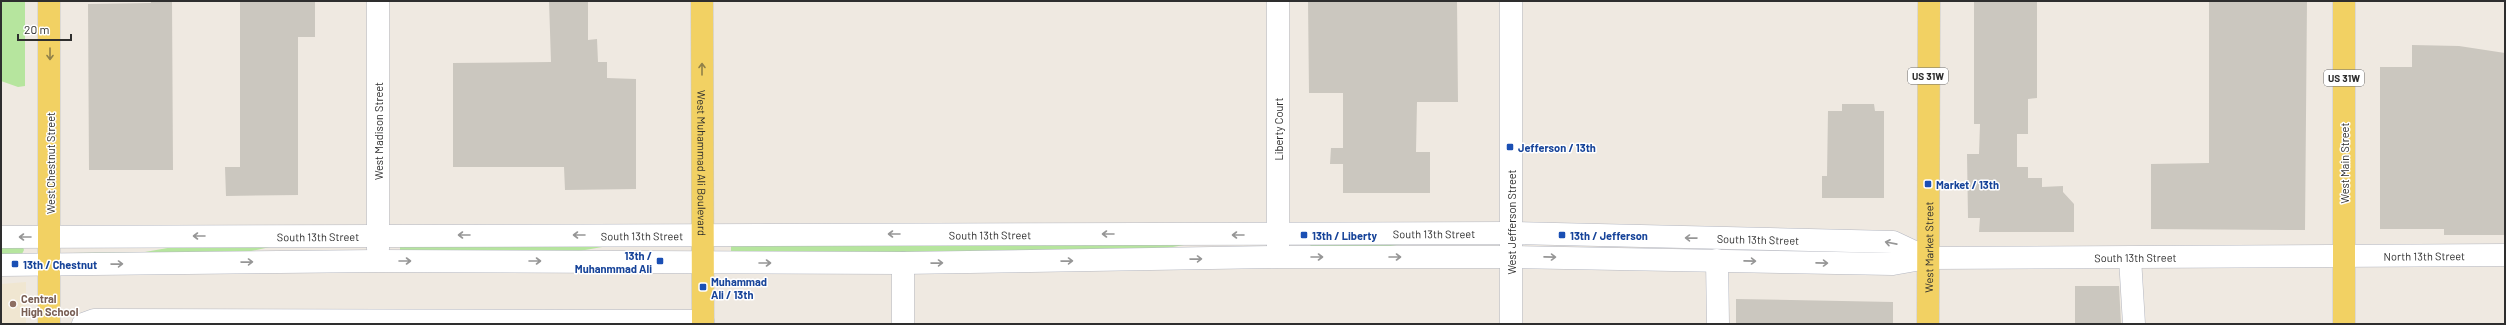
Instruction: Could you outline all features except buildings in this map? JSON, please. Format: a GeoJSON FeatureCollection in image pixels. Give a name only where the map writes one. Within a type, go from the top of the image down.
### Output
{"type":"FeatureCollection","features":[{"type":"Feature","properties":{"kind":"main road","name":"West Chestnut Street"},"geometry":{"type":"LineString","coordinates":[[49,324],[50,1]]}},
{"type":"Feature","properties":{"kind":"main road","name":"West Muhammad Ali Boulevard"},"geometry":{"type":"LineString","coordinates":[[702,1],[703,323]]}},
{"type":"Feature","properties":{"kind":"main road","name":"West Market Street"},"geometry":{"type":"LineString","coordinates":[[1928,324],[1927,258],[1929,1]]}},
{"type":"Feature","properties":{"kind":"main road","name":"West Main Street"},"geometry":{"type":"LineString","coordinates":[[2344,1],[2344,324]]}},
{"type":"Feature","properties":{"kind":"street","name":"West Madison Street"},"geometry":{"type":"LineString","coordinates":[[378,1],[378,261]]}},
{"type":"Feature","properties":{"kind":"street","name":"Liberty Court"},"geometry":{"type":"LineString","coordinates":[[1278,1],[1278,257]]}},
{"type":"Feature","properties":{"kind":"street","name":"West Jefferson Street"},"geometry":{"type":"LineString","coordinates":[[1511,1],[1511,324]]}},
{"type":"Feature","properties":{"kind":"street","name":"South 13th Street"},"geometry":{"type":"LineString","coordinates":[[1,236],[702,234],[1277,235],[1510,233],[1893,242],[1927,258]]}},
{"type":"Feature","properties":{"kind":"street","name":"North 13th Street"},"geometry":{"type":"LineString","coordinates":[[2344,257],[2505,256]]}},
{"type":"Feature","properties":{"kind":"street","name":"South 13th Street"},"geometry":{"type":"LineString","coordinates":[[1,265],[378,261],[903,263],[1278,257],[1511,257],[1893,264],[1927,258],[2344,257]]}},
{"type":"Feature","properties":{"kind":"street"},"geometry":{"type":"LineString","coordinates":[[2130,258],[2134,324]]}},
{"type":"Feature","properties":{"kind":"street"},"geometry":{"type":"LineString","coordinates":[[1717,260],[1718,324]]}},
{"type":"Feature","properties":{"kind":"street"},"geometry":{"type":"LineString","coordinates":[[903,263],[903,324]]}},
{"type":"Feature","properties":{"kind":"street"},"geometry":{"type":"LineString","coordinates":[[83,324],[94,320],[379,323],[703,323]]}},
{"type":"Feature","properties":{"kind":"shaded area","name":"Central High School"},"geometry":{"type":"Polygon","coordinates":[[[26,282],[26,324],[1,324],[1,284],[26,282]]]}},
{"type":"Feature","properties":{"kind":"green space"},"geometry":{"type":"Polygon","coordinates":[[[1,1],[25,1],[25,86],[18,87],[1,81],[1,1]]]}},
{"type":"Feature","properties":{"kind":"green space"},"geometry":{"type":"Polygon","coordinates":[[[1308,243],[1475,243],[1403,244],[1359,251],[1317,252],[1308,243]]]}},
{"type":"Feature","properties":{"kind":"green space"},"geometry":{"type":"Polygon","coordinates":[[[190,244],[270,247],[237,254],[72,253],[145,252],[190,244]]]}},
{"type":"Feature","properties":{"kind":"green space"},"geometry":{"type":"Polygon","coordinates":[[[731,244],[1252,244],[1184,245],[1139,253],[731,253],[731,244]]]}},
{"type":"Feature","properties":{"kind":"green space"},"geometry":{"type":"Polygon","coordinates":[[[1,245],[23,247],[24,250],[22,254],[1,255],[1,245]]]}},
{"type":"Feature","properties":{"kind":"green space"},"geometry":{"type":"Polygon","coordinates":[[[400,246],[608,246],[562,254],[400,250],[400,246]]]}},
{"type":"Feature","properties":{"kind":"place","name":"Jefferson / 13th"},"geometry":{"type":"Point","coordinates":[1510,147]}},
{"type":"Feature","properties":{"kind":"place","name":"Market / 13th"},"geometry":{"type":"Point","coordinates":[1928,184]}},
{"type":"Feature","properties":{"kind":"place","name":"13th / Liberty"},"geometry":{"type":"Point","coordinates":[1304,235]}},
{"type":"Feature","properties":{"kind":"place","name":"13th / Jefferson"},"geometry":{"type":"Point","coordinates":[1562,235]}},
{"type":"Feature","properties":{"kind":"place","name":"13th / Muhanmmad Ali"},"geometry":{"type":"Point","coordinates":[660,261]}},
{"type":"Feature","properties":{"kind":"place","name":"13th / Chestnut"},"geometry":{"type":"Point","coordinates":[15,264]}},
{"type":"Feature","properties":{"kind":"place","name":"Muhammad Ali / 13th"},"geometry":{"type":"Point","coordinates":[703,287]}},
{"type":"Feature","properties":{"kind":"place","name":"Central High School"},"geometry":{"type":"Point","coordinates":[13,304]}}]}
